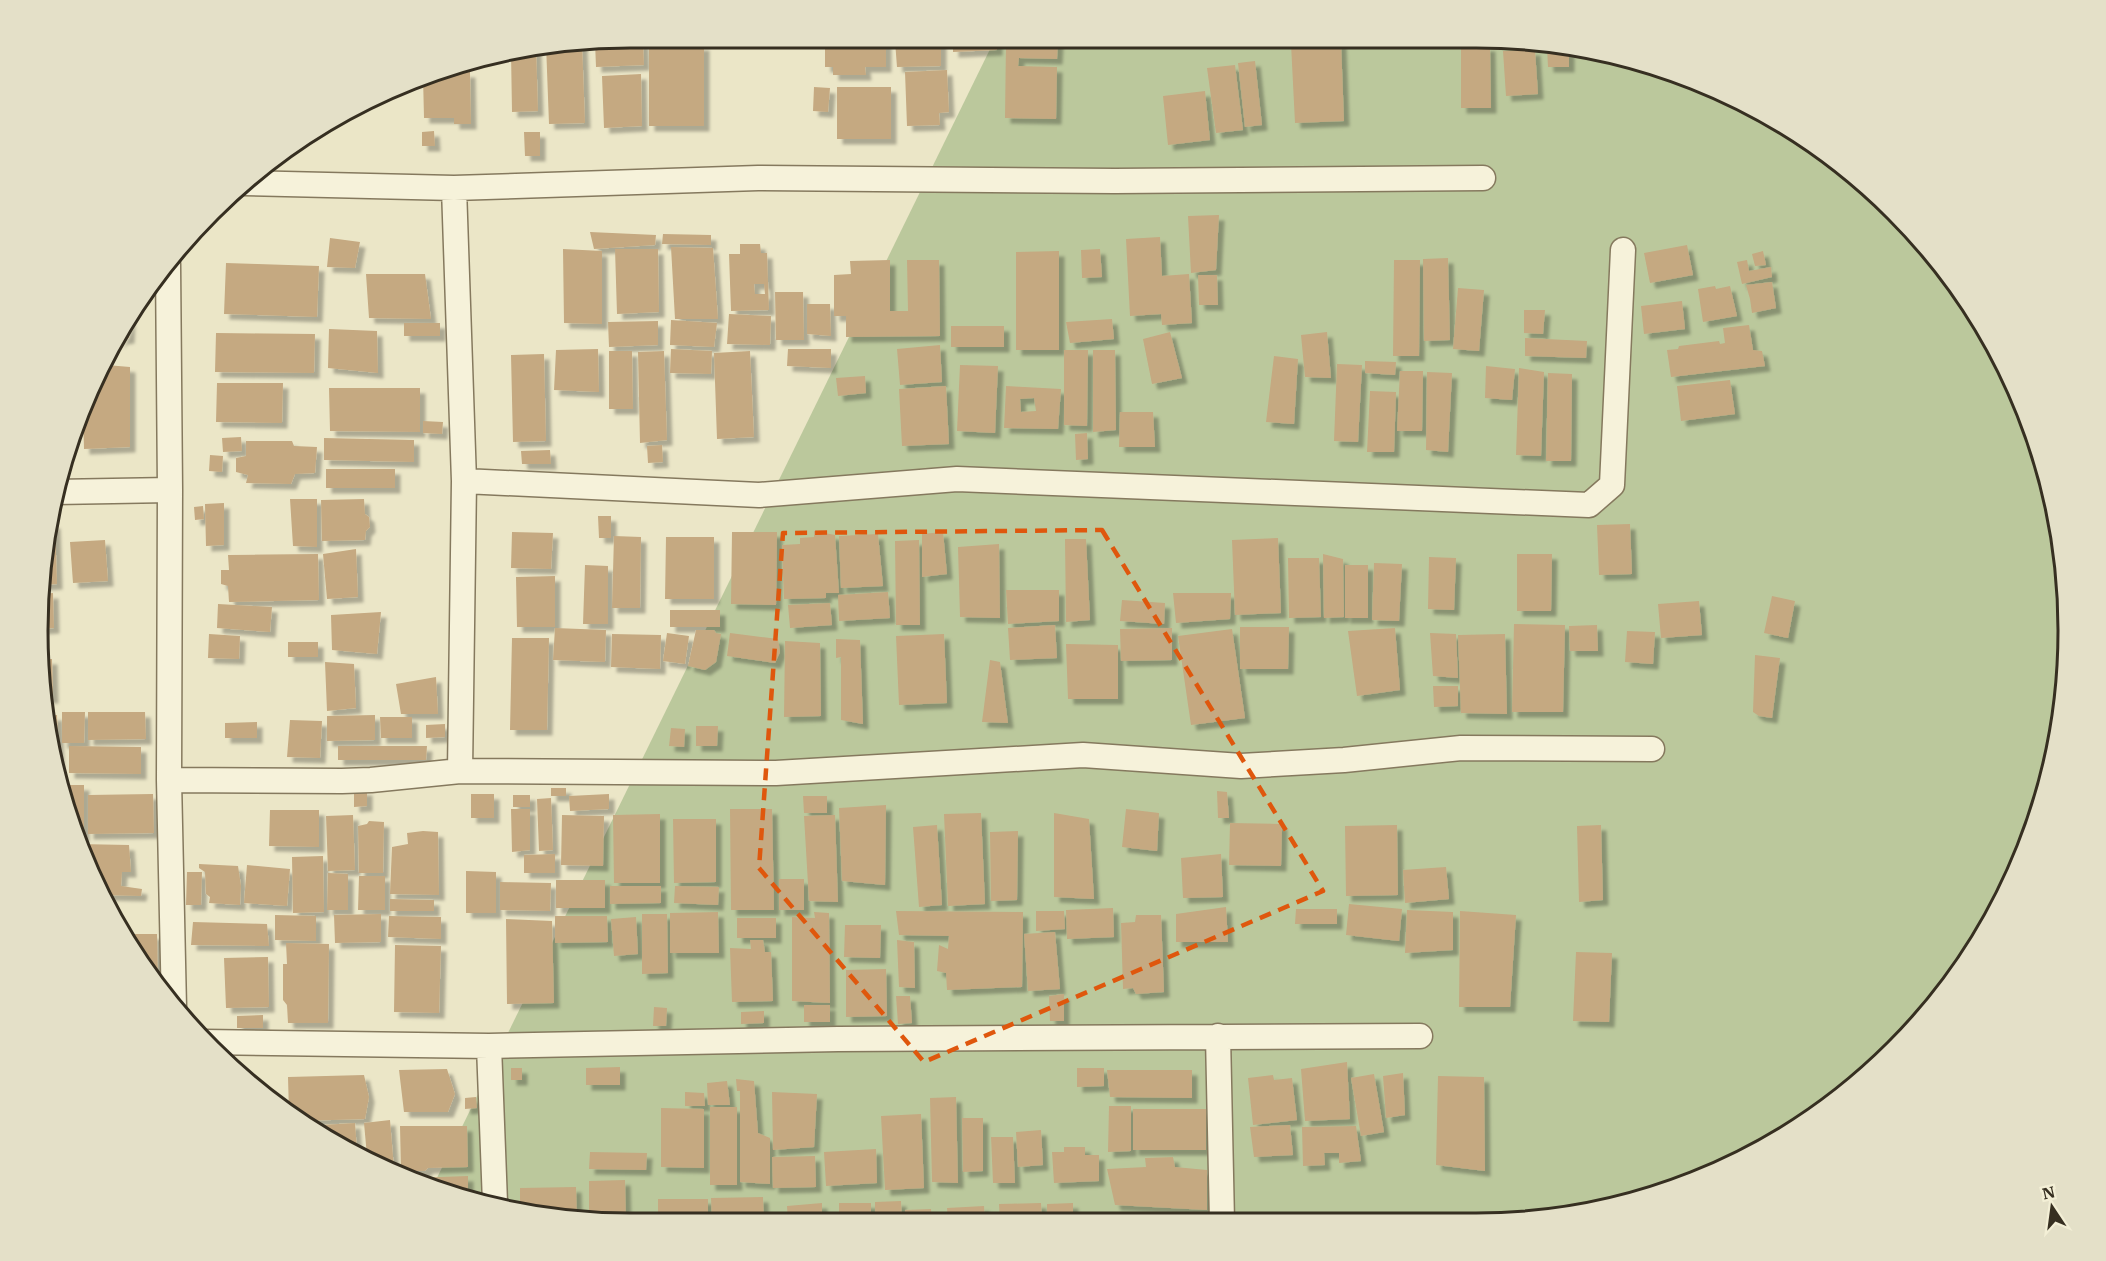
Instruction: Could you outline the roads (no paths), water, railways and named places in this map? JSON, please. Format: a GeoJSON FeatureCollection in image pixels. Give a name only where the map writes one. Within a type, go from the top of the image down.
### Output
{"type":"FeatureCollection","features":[{"type":"Feature","properties":{"kind":"street"},"geometry":{"type":"LineString","coordinates":[[258,183],[454,188],[758,178],[1115,181],[1483,178]]}},
{"type":"Feature","properties":{"kind":"street"},"geometry":{"type":"LineString","coordinates":[[454,188],[464,481],[460,771]]}},
{"type":"Feature","properties":{"kind":"street"},"geometry":{"type":"LineString","coordinates":[[464,481],[759,495],[957,479],[1589,505],[1612,485],[1623,250]]}},
{"type":"Feature","properties":{"kind":"street"},"geometry":{"type":"LineString","coordinates":[[168,276],[169,780],[174,992]]}},
{"type":"Feature","properties":{"kind":"street"},"geometry":{"type":"LineString","coordinates":[[65,492],[170,490]]}},
{"type":"Feature","properties":{"kind":"street"},"geometry":{"type":"LineString","coordinates":[[169,780],[342,781],[460,771],[776,773],[1083,755],[1241,766],[1344,760],[1461,748],[1652,749]]}},
{"type":"Feature","properties":{"kind":"street"},"geometry":{"type":"LineString","coordinates":[[1218,1036],[1222,1213]]}},
{"type":"Feature","properties":{"kind":"street"},"geometry":{"type":"LineString","coordinates":[[223,1046],[489,1046],[826,1039],[1420,1036]]}},
{"type":"Feature","properties":{"kind":"street"},"geometry":{"type":"LineString","coordinates":[[489,1046],[495,1197]]}}]}
